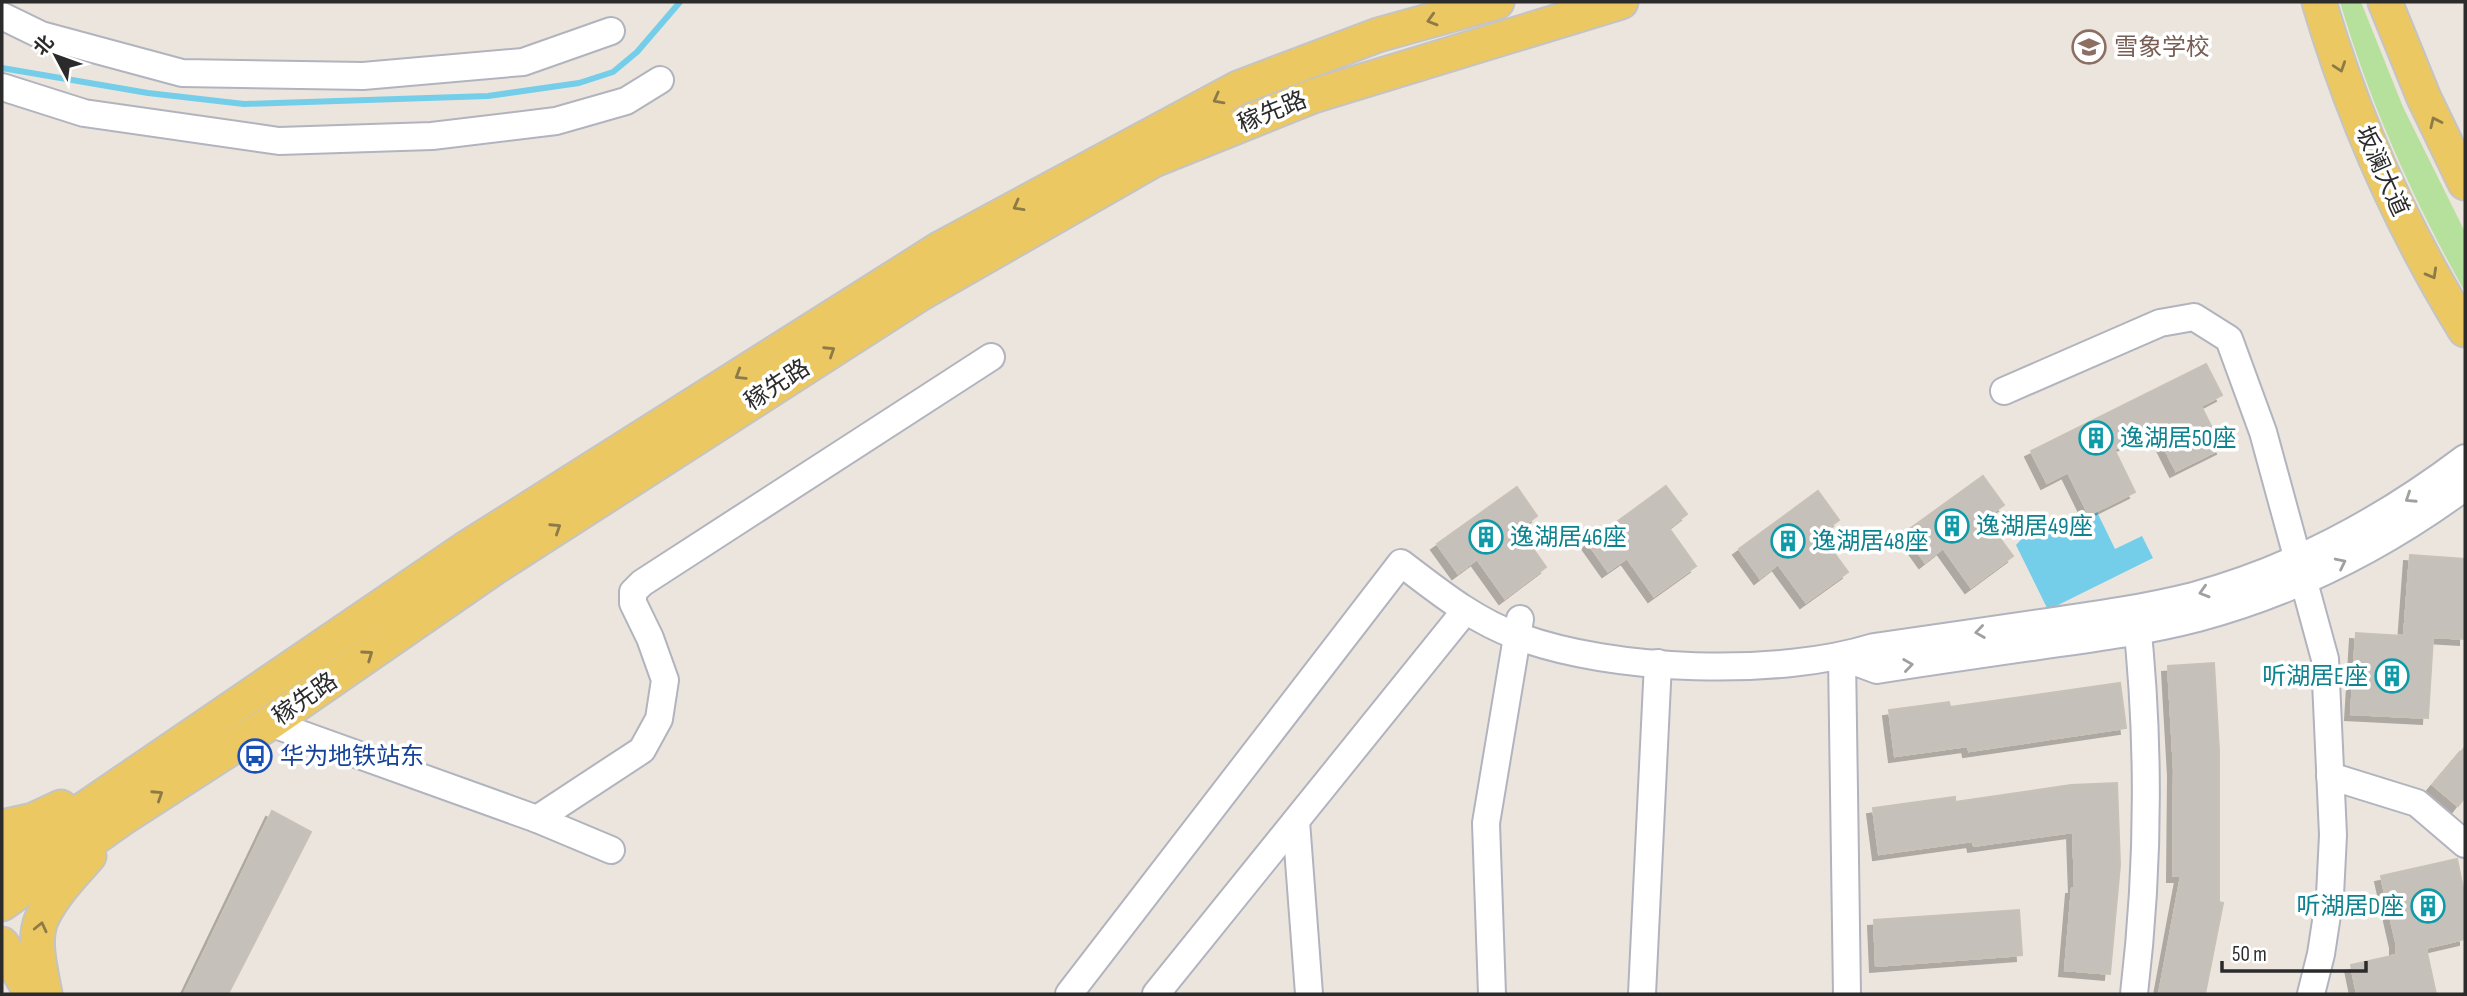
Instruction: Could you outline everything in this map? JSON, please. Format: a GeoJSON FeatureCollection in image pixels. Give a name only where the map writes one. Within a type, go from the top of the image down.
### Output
{"type":"FeatureCollection","features":[{"type":"Feature","properties":{"kind":"main road","name":"稼先路"},"geometry":{"type":"LineString","coordinates":[[2,865],[465,548],[942,248],[1238,88],[1378,35],[1497,2]]}},
{"type":"Feature","properties":{"kind":"main road","name":"稼先路"},"geometry":{"type":"LineString","coordinates":[[2,904],[123,818],[270,723],[494,568],[920,293],[1154,159],[1313,96],[1621,2]]}},
{"type":"Feature","properties":{"kind":"main road","name":"坂澜大道"},"geometry":{"type":"LineString","coordinates":[[2319,2],[2344,80],[2370,147],[2422,256],[2465,330]]}},
{"type":"Feature","properties":{"kind":"main road"},"geometry":{"type":"LineString","coordinates":[[2385,2],[2424,98],[2465,183]]}},
{"type":"Feature","properties":{"kind":"main road"},"geometry":{"type":"LineString","coordinates":[[2,827],[33,820],[127,777]]}},
{"type":"Feature","properties":{"kind":"main road"},"geometry":{"type":"LineString","coordinates":[[46,994],[39,962],[38,937],[41,919],[65,883],[123,818]]}},
{"type":"Feature","properties":{"kind":"main road"},"geometry":{"type":"LineString","coordinates":[[2,944],[32,994]]}},
{"type":"Feature","properties":{"kind":"street"},"geometry":{"type":"LineString","coordinates":[[2,16],[41,35],[182,73],[363,76],[523,62],[611,31]]}},
{"type":"Feature","properties":{"kind":"street"},"geometry":{"type":"LineString","coordinates":[[2,87],[83,113],[279,141],[432,136],[556,121],[626,101],[660,80]]}},
{"type":"Feature","properties":{"kind":"street"},"geometry":{"type":"LineString","coordinates":[[2004,391],[2160,323],[2194,317],[2229,339],[2263,432],[2325,660],[2333,835],[2330,895],[2322,954],[2311,994]]}},
{"type":"Feature","properties":{"kind":"street"},"geometry":{"type":"LineString","coordinates":[[537,820],[642,750],[660,719],[665,680],[650,638],[633,603],[633,592],[642,583],[992,357]]}},
{"type":"Feature","properties":{"kind":"street"},"geometry":{"type":"LineString","coordinates":[[2301,570],[2465,458]]}},
{"type":"Feature","properties":{"kind":"street"},"geometry":{"type":"LineString","coordinates":[[1069,994],[1401,563],[1465,611],[1519,627],[1587,654],[1658,663],[1733,666],[1842,657],[1877,670],[2136,620],[2229,585],[2360,554],[2402,530],[2465,487]]}},
{"type":"Feature","properties":{"kind":"street"},"geometry":{"type":"LineString","coordinates":[[1156,994],[1465,611]]}},
{"type":"Feature","properties":{"kind":"street"},"geometry":{"type":"LineString","coordinates":[[2134,994],[2144,892],[2147,788],[2146,735],[2136,620]]}},
{"type":"Feature","properties":{"kind":"street"},"geometry":{"type":"LineString","coordinates":[[1492,994],[1486,823],[1519,627]]}},
{"type":"Feature","properties":{"kind":"street"},"geometry":{"type":"LineString","coordinates":[[1842,657],[1847,994]]}},
{"type":"Feature","properties":{"kind":"street"},"geometry":{"type":"LineString","coordinates":[[1642,994],[1658,663]]}},
{"type":"Feature","properties":{"kind":"street"},"geometry":{"type":"LineString","coordinates":[[270,723],[537,820],[611,850]]}},
{"type":"Feature","properties":{"kind":"street"},"geometry":{"type":"LineString","coordinates":[[2330,776],[2417,803],[2465,844]]}},
{"type":"Feature","properties":{"kind":"street"},"geometry":{"type":"LineString","coordinates":[[1296,821],[1309,994]]}},
{"type":"Feature","properties":{"kind":"green space"},"geometry":{"type":"Polygon","coordinates":[[[2340,2],[2361,2],[2403,107],[2465,232],[2465,292],[2394,150],[2365,77],[2340,2]]]}},
{"type":"Feature","properties":{"kind":"water"},"geometry":{"type":"Polygon","coordinates":[[[2097,512],[2115,549],[2142,536],[2153,558],[2048,610],[2016,545],[2032,528],[2043,523],[2054,520],[2078,522],[2097,512]]]}},
{"type":"Feature","properties":{"kind":"building","name":"逸湖居50座"},"geometry":{"type":"Polygon","coordinates":[[[2206,364],[2222,395],[2201,406],[2222,448],[2176,471],[2155,429],[2114,449],[2135,492],[2089,515],[2068,472],[2047,483],[2031,451],[2206,364]]]}},
{"type":"Feature","properties":{"kind":"building","name":"逸湖居49座"},"geometry":{"type":"Polygon","coordinates":[[[1983,476],[2004,505],[1985,518],[2013,556],[1971,587],[1943,548],[1925,562],[1904,533],[1983,476]]]}},
{"type":"Feature","properties":{"kind":"building"},"geometry":{"type":"Polygon","coordinates":[[[1666,486],[1687,514],[1669,528],[1696,566],[1654,596],[1627,558],[1608,571],[1588,543],[1666,486]]]}},
{"type":"Feature","properties":{"kind":"building","name":"逸湖居46座"},"geometry":{"type":"Polygon","coordinates":[[[1517,487],[1537,516],[1519,529],[1546,567],[1505,598],[1477,559],[1458,573],[1437,544],[1517,487]]]}},
{"type":"Feature","properties":{"kind":"building","name":"逸湖居48座"},"geometry":{"type":"Polygon","coordinates":[[[1818,491],[1839,520],[1820,534],[1848,572],[1806,602],[1778,564],[1760,578],[1739,549],[1818,491]]]}},
{"type":"Feature","properties":{"kind":"building"},"geometry":{"type":"Polygon","coordinates":[[[2410,555],[2465,559],[2465,639],[2433,637],[2428,718],[2351,714],[2356,633],[2404,636],[2410,555]]]}},
{"type":"Feature","properties":{"kind":"building"},"geometry":{"type":"Polygon","coordinates":[[[2214,663],[2219,751],[2219,902],[2223,903],[2205,994],[2159,994],[2181,876],[2173,876],[2174,770],[2168,666],[2214,663]]]}},
{"type":"Feature","properties":{"kind":"building"},"geometry":{"type":"Polygon","coordinates":[[[2120,683],[2126,728],[1969,751],[1968,746],[1895,756],[1889,710],[1949,702],[1950,707],[2120,683]]]}},
{"type":"Feature","properties":{"kind":"building"},"geometry":{"type":"Polygon","coordinates":[[[2465,747],[2465,797],[2458,806],[2433,785],[2465,747]]]}},
{"type":"Feature","properties":{"kind":"building"},"geometry":{"type":"Polygon","coordinates":[[[2117,783],[2120,865],[2110,974],[2065,970],[2072,888],[2075,888],[2073,832],[1974,846],[1973,841],[1879,854],[1873,808],[1955,797],[1955,802],[2071,785],[2117,783]]]}},
{"type":"Feature","properties":{"kind":"building"},"geometry":{"type":"Polygon","coordinates":[[[272,811],[311,832],[228,994],[184,994],[272,811]]]}},
{"type":"Feature","properties":{"kind":"building"},"geometry":{"type":"Polygon","coordinates":[[[2457,859],[2465,898],[2465,939],[2426,948],[2436,994],[2357,994],[2351,965],[2396,955],[2396,942],[2381,876],[2457,859]]]}},
{"type":"Feature","properties":{"kind":"building"},"geometry":{"type":"Polygon","coordinates":[[[2019,910],[2022,955],[1876,966],[1874,920],[2019,910]]]}},
{"type":"Feature","properties":{"kind":"waterway"},"geometry":{"type":"LineString","coordinates":[[2,68],[148,93],[244,104],[488,96],[579,83],[613,72],[637,52],[680,2]]}},
{"type":"Feature","properties":{"kind":"place","name":"雪象学校"},"geometry":{"type":"Point","coordinates":[2089,47]}},
{"type":"Feature","properties":{"kind":"place","name":"逸湖居50座"},"geometry":{"type":"Point","coordinates":[2096,438]}},
{"type":"Feature","properties":{"kind":"place","name":"逸湖居49座"},"geometry":{"type":"Point","coordinates":[1952,526]}},
{"type":"Feature","properties":{"kind":"place","name":"逸湖居46座"},"geometry":{"type":"Point","coordinates":[1486,537]}},
{"type":"Feature","properties":{"kind":"place","name":"逸湖居48座"},"geometry":{"type":"Point","coordinates":[1788,541]}},
{"type":"Feature","properties":{"kind":"place","name":"听湖居E座"},"geometry":{"type":"Point","coordinates":[2392,676]}},
{"type":"Feature","properties":{"kind":"place","name":"华为地铁站东"},"geometry":{"type":"Point","coordinates":[255,756]}},
{"type":"Feature","properties":{"kind":"place","name":"听湖居D座"},"geometry":{"type":"Point","coordinates":[2428,906]}}]}
